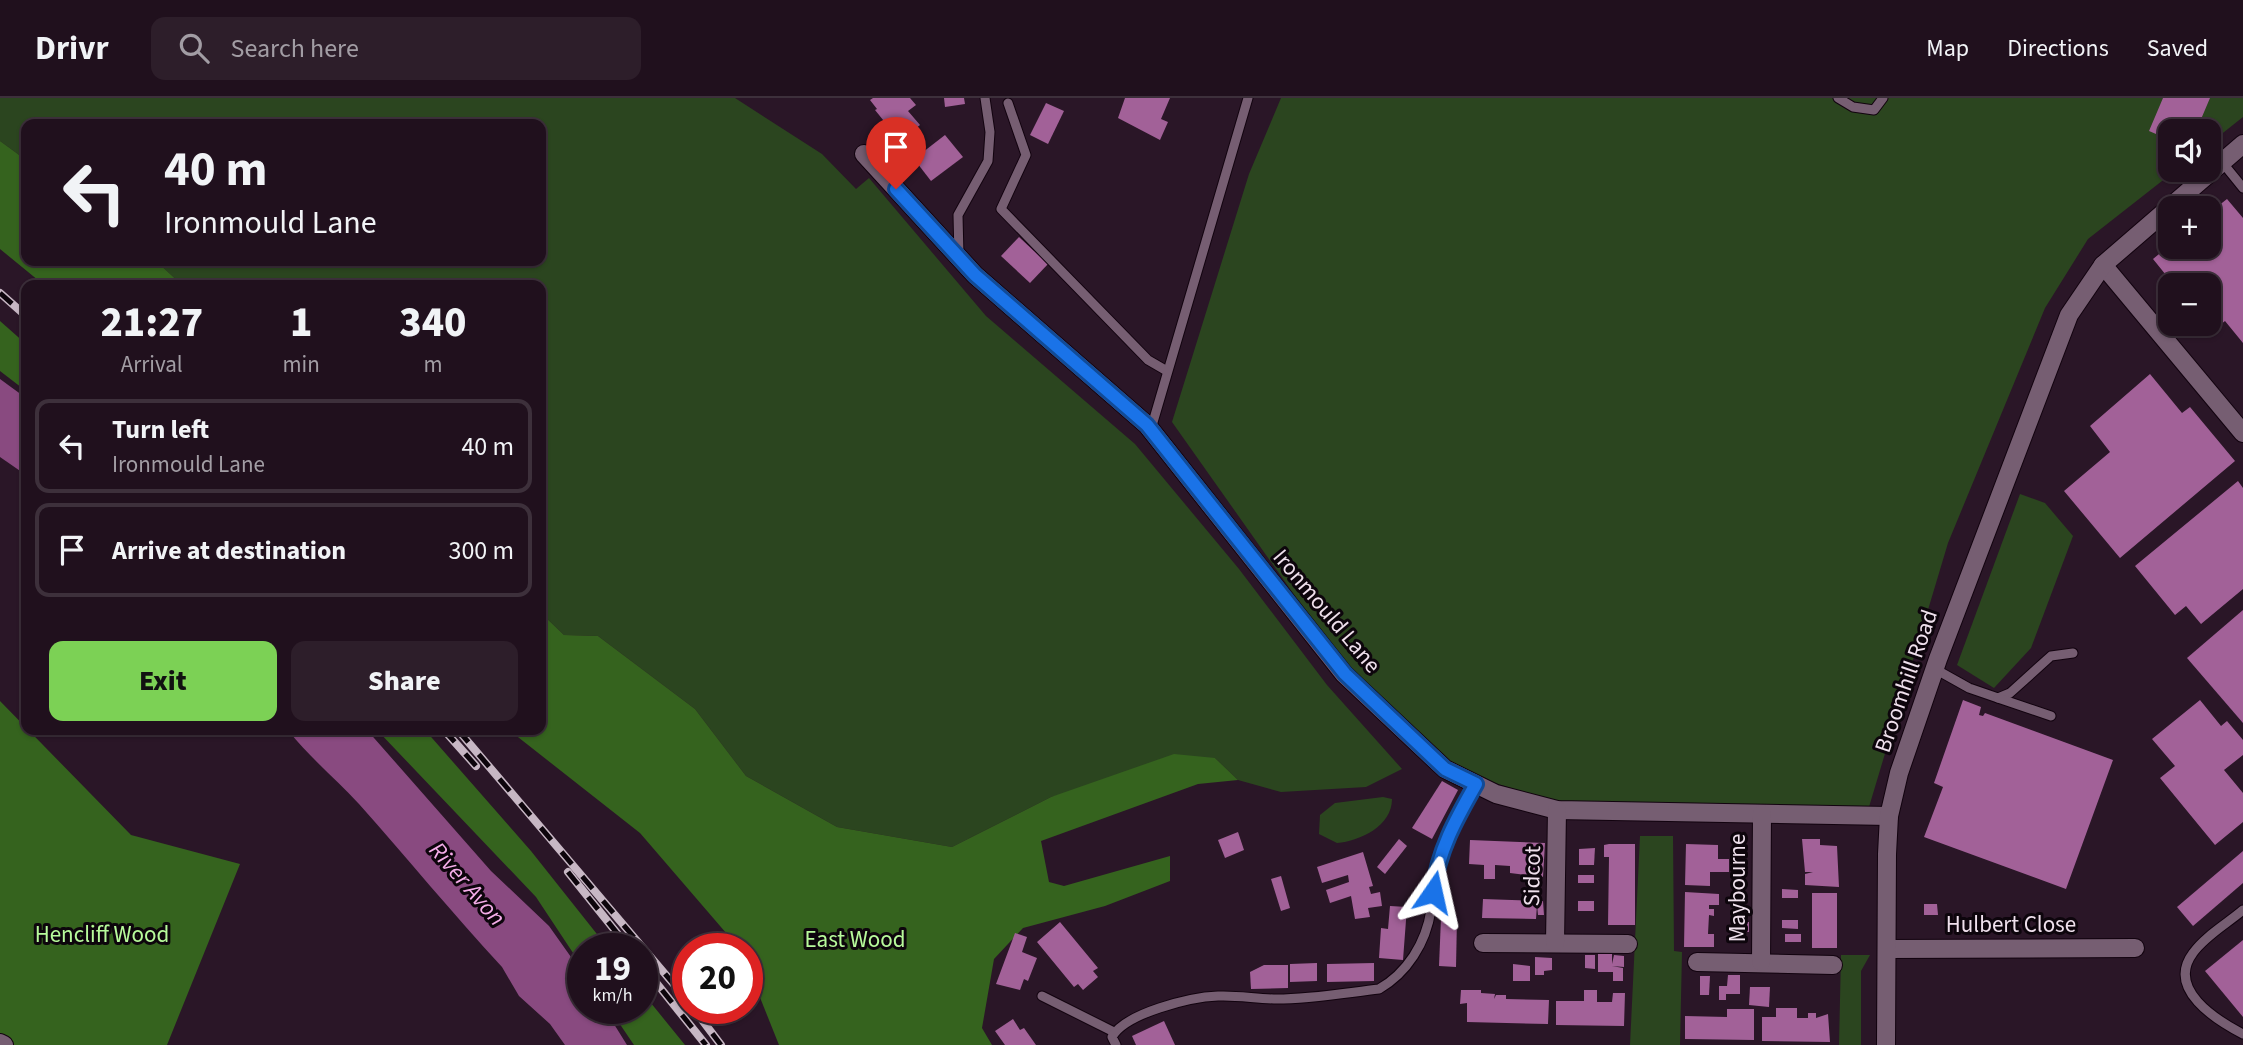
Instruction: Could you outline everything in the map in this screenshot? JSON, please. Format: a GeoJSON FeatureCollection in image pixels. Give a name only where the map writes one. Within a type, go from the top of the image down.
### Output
{"type":"FeatureCollection","features":[{"type":"Feature","properties":{"kind":"street","name":"Broomhill Road"},"geometry":{"type":"LineString","coordinates":[[1886,1045],[1889,816],[1899,773],[2048,347],[2103,265],[2243,144]]}},
{"type":"Feature","properties":{"kind":"street","name":"Ironmould Lane"},"geometry":{"type":"LineString","coordinates":[[864,154],[959,258],[1150,429],[1345,674],[1445,769],[1496,794],[1557,810],[1889,816]]}},
{"type":"Feature","properties":{"kind":"street"},"geometry":{"type":"LineString","coordinates":[[2103,265],[2243,433]]}},
{"type":"Feature","properties":{"kind":"street","name":"Sidcot"},"geometry":{"type":"LineString","coordinates":[[1555,943],[1557,810]]}},
{"type":"Feature","properties":{"kind":"street","name":"Maybourne"},"geometry":{"type":"LineString","coordinates":[[1762,814],[1762,962]]}},
{"type":"Feature","properties":{"kind":"street"},"geometry":{"type":"LineString","coordinates":[[1483,943],[1628,944]]}},
{"type":"Feature","properties":{"kind":"street","name":"Hulbert Close"},"geometry":{"type":"LineString","coordinates":[[1887,949],[2134,948]]}},
{"type":"Feature","properties":{"kind":"street","name":"Maybourne"},"geometry":{"type":"LineString","coordinates":[[1697,962],[1833,965]]}},
{"type":"Feature","properties":{"kind":"lane"},"geometry":{"type":"LineString","coordinates":[[959,258],[958,215],[988,161],[990,132],[985,98]]}},
{"type":"Feature","properties":{"kind":"lane"},"geometry":{"type":"LineString","coordinates":[[1150,429],[1248,98]]}},
{"type":"Feature","properties":{"kind":"lane"},"geometry":{"type":"LineString","coordinates":[[1838,98],[1853,107],[1874,110],[1883,98]]}},
{"type":"Feature","properties":{"kind":"lane"},"geometry":{"type":"LineString","coordinates":[[1008,103],[1026,155],[1001,209],[1148,360],[1167,371]]}},
{"type":"Feature","properties":{"kind":"lane"},"geometry":{"type":"LineString","coordinates":[[2222,162],[2243,188]]}},
{"type":"Feature","properties":{"kind":"lane"},"geometry":{"type":"LineString","coordinates":[[1998,698],[2010,693],[2051,656],[2073,653]]}},
{"type":"Feature","properties":{"kind":"lane"},"geometry":{"type":"LineString","coordinates":[[1935,669],[1969,688],[2051,716]]}},
{"type":"Feature","properties":{"kind":"lane"},"geometry":{"type":"LineString","coordinates":[[1116,1045],[1112,1037],[1118,1027],[1156,1010],[1194,999],[1217,996],[1278,999],[1378,989],[1390,983],[1412,959],[1423,939],[1435,871],[1448,832],[1476,784]]}},
{"type":"Feature","properties":{"kind":"lane"},"geometry":{"type":"LineString","coordinates":[[2243,909],[2193,953],[2187,966],[2186,984],[2194,998],[2220,1022],[2243,1034]]}},
{"type":"Feature","properties":{"kind":"lane"},"geometry":{"type":"LineString","coordinates":[[1042,996],[1114,1032]]}},
{"type":"Feature","properties":{"kind":"green space"},"geometry":{"type":"Polygon","coordinates":[[[0,98],[735,98],[822,154],[856,189],[869,178],[986,316],[1135,444],[1239,569],[1327,685],[1402,769],[1366,787],[1281,792],[1238,780],[1215,758],[1051,797],[952,847],[837,827],[746,776],[695,709],[598,636],[564,635],[546,618],[546,280],[177,280],[161,266],[546,266],[546,119],[21,119],[21,156],[0,141],[0,98]]]}},
{"type":"Feature","properties":{"kind":"green space"},"geometry":{"type":"Polygon","coordinates":[[[1281,98],[2243,98],[2243,117],[2221,134],[2221,119],[2158,119],[2158,182],[2161,182],[2088,239],[2045,308],[1948,543],[1869,807],[1558,803],[1479,778],[1448,761],[1346,668],[1172,422],[1249,174],[1281,98]]]}},
{"type":"Feature","properties":{"kind":"green space"},"geometry":{"type":"Polygon","coordinates":[[[0,141],[21,156],[21,266],[161,266],[177,280],[38,280],[0,249],[0,141]]]}},
{"type":"Feature","properties":{"kind":"green space"},"geometry":{"type":"Polygon","coordinates":[[[0,321],[21,340],[21,387],[0,371],[0,321]]]}},
{"type":"Feature","properties":{"kind":"green space"},"geometry":{"type":"Polygon","coordinates":[[[2020,494],[2045,503],[2073,536],[2031,648],[1994,688],[1957,665],[2020,494]]]}},
{"type":"Feature","properties":{"kind":"green space","name":"East Wood"},"geometry":{"type":"Polygon","coordinates":[[[546,618],[564,635],[598,636],[695,709],[746,776],[837,827],[952,847],[1051,797],[1174,754],[1215,758],[1238,780],[1198,784],[1041,841],[1049,882],[1064,886],[1170,856],[1170,881],[1105,906],[1023,928],[994,959],[982,1028],[992,1045],[779,1045],[763,1005],[763,933],[726,933],[640,833],[515,735],[546,735],[546,618]]]}},
{"type":"Feature","properties":{"kind":"green space","name":"Hencliff Wood"},"geometry":{"type":"Polygon","coordinates":[[[0,701],[21,722],[21,735],[33,735],[131,835],[240,864],[167,1045],[0,1045],[0,701]]]}},
{"type":"Feature","properties":{"kind":"green space"},"geometry":{"type":"Polygon","coordinates":[[[382,735],[429,735],[531,851],[596,933],[567,933],[567,944],[536,897],[382,735]]]}},
{"type":"Feature","properties":{"kind":"green space"},"geometry":{"type":"Polygon","coordinates":[[[1383,797],[1392,799],[1391,809],[1381,824],[1365,835],[1337,843],[1319,834],[1320,815],[1335,803],[1383,797]]]}},
{"type":"Feature","properties":{"kind":"green space"},"geometry":{"type":"Polygon","coordinates":[[[1640,836],[1673,836],[1674,951],[1682,952],[1680,1045],[1630,1045],[1640,836]]]}},
{"type":"Feature","properties":{"kind":"green space"},"geometry":{"type":"Polygon","coordinates":[[[1841,955],[1870,955],[1861,971],[1861,1045],[1839,1045],[1841,955]]]}},
{"type":"Feature","properties":{"kind":"green space"},"geometry":{"type":"Polygon","coordinates":[[[658,1012],[685,1045],[634,1045],[620,1024],[658,1024],[658,1012]]]}},
{"type":"Feature","properties":{"kind":"water"},"geometry":{"type":"Polygon","coordinates":[[[0,379],[21,394],[21,472],[0,457],[0,379]]]}},
{"type":"Feature","properties":{"kind":"water","name":"River Avon"},"geometry":{"type":"Polygon","coordinates":[[[292,735],[371,735],[491,871],[549,926],[567,951],[567,1024],[614,1024],[627,1045],[565,1045],[550,1024],[519,996],[502,967],[350,795],[292,735]]]}},
{"type":"Feature","properties":{"kind":"building"},"geometry":{"type":"Polygon","coordinates":[[[910,98],[916,105],[908,111],[920,125],[900,141],[875,110],[877,109],[870,100],[910,98]]]}},
{"type":"Feature","properties":{"kind":"building"},"geometry":{"type":"Polygon","coordinates":[[[944,98],[964,98],[965,104],[945,107],[944,98]]]}},
{"type":"Feature","properties":{"kind":"building"},"geometry":{"type":"Polygon","coordinates":[[[1125,98],[1170,98],[1161,119],[1168,122],[1160,140],[1118,118],[1125,98]]]}},
{"type":"Feature","properties":{"kind":"building"},"geometry":{"type":"Polygon","coordinates":[[[2163,98],[2210,98],[2201,119],[2158,119],[2158,135],[2149,131],[2163,98]]]}},
{"type":"Feature","properties":{"kind":"building"},"geometry":{"type":"Polygon","coordinates":[[[1046,103],[1064,111],[1048,144],[1030,135],[1046,103]]]}},
{"type":"Feature","properties":{"kind":"building"},"geometry":{"type":"Polygon","coordinates":[[[945,135],[963,157],[931,181],[914,159],[945,135]]]}},
{"type":"Feature","properties":{"kind":"building"},"geometry":{"type":"Polygon","coordinates":[[[2227,199],[2243,218],[2243,343],[2225,321],[2221,324],[2221,273],[2164,273],[2153,259],[2158,255],[2158,259],[2221,259],[2221,204],[2227,199]]]}},
{"type":"Feature","properties":{"kind":"building"},"geometry":{"type":"Polygon","coordinates":[[[1019,237],[1048,264],[1030,283],[1001,256],[1019,237]]]}},
{"type":"Feature","properties":{"kind":"building"},"geometry":{"type":"Polygon","coordinates":[[[2150,374],[2182,413],[2190,407],[2235,461],[2120,558],[2064,491],[2110,452],[2090,426],[2150,374]]]}},
{"type":"Feature","properties":{"kind":"building"},"geometry":{"type":"Polygon","coordinates":[[[2238,481],[2243,488],[2243,589],[2201,624],[2186,606],[2175,615],[2135,566],[2238,481]]]}},
{"type":"Feature","properties":{"kind":"building"},"geometry":{"type":"Polygon","coordinates":[[[2243,610],[2243,723],[2187,658],[2243,610]]]}},
{"type":"Feature","properties":{"kind":"building"},"geometry":{"type":"Polygon","coordinates":[[[1963,700],[1981,707],[1979,715],[1983,716],[1985,713],[2113,760],[2066,889],[1924,837],[1943,787],[1934,783],[1963,700]]]}},
{"type":"Feature","properties":{"kind":"building"},"geometry":{"type":"Polygon","coordinates":[[[2200,700],[2221,726],[2227,721],[2243,740],[2243,755],[2224,770],[2243,793],[2243,822],[2215,845],[2160,778],[2175,766],[2152,739],[2200,700]]]}},
{"type":"Feature","properties":{"kind":"building"},"geometry":{"type":"Polygon","coordinates":[[[1442,781],[1458,790],[1432,839],[1412,828],[1442,781]]]}},
{"type":"Feature","properties":{"kind":"building"},"geometry":{"type":"Polygon","coordinates":[[[1238,832],[1244,850],[1225,858],[1218,840],[1238,832]]]}},
{"type":"Feature","properties":{"kind":"building"},"geometry":{"type":"Polygon","coordinates":[[[1399,839],[1407,846],[1385,874],[1377,867],[1399,839]]]}},
{"type":"Feature","properties":{"kind":"building"},"geometry":{"type":"Polygon","coordinates":[[[1802,839],[1820,839],[1820,845],[1837,846],[1839,887],[1805,885],[1805,874],[1813,872],[1805,872],[1802,839]]]}},
{"type":"Feature","properties":{"kind":"building"},"geometry":{"type":"Polygon","coordinates":[[[1470,840],[1545,843],[1543,877],[1510,873],[1510,866],[1495,865],[1495,879],[1484,879],[1484,865],[1469,864],[1470,840]]]}},
{"type":"Feature","properties":{"kind":"building"},"geometry":{"type":"Polygon","coordinates":[[[1635,844],[1635,925],[1608,925],[1609,857],[1604,857],[1604,845],[1635,844]]]}},
{"type":"Feature","properties":{"kind":"building"},"geometry":{"type":"Polygon","coordinates":[[[1686,844],[1718,845],[1718,859],[1729,859],[1729,872],[1710,872],[1710,886],[1685,885],[1686,844]]]}},
{"type":"Feature","properties":{"kind":"building"},"geometry":{"type":"Polygon","coordinates":[[[1595,848],[1594,865],[1579,865],[1579,849],[1595,848]]]}},
{"type":"Feature","properties":{"kind":"building"},"geometry":{"type":"Polygon","coordinates":[[[2243,851],[2243,883],[2193,926],[2177,907],[2243,851]]]}},
{"type":"Feature","properties":{"kind":"building"},"geometry":{"type":"Polygon","coordinates":[[[1363,852],[1373,886],[1369,887],[1371,894],[1380,892],[1382,906],[1368,908],[1370,917],[1355,919],[1351,896],[1330,903],[1326,890],[1349,882],[1348,875],[1322,883],[1317,867],[1363,852]]]}},
{"type":"Feature","properties":{"kind":"building"},"geometry":{"type":"Polygon","coordinates":[[[1578,875],[1594,875],[1594,883],[1578,883],[1578,875]]]}},
{"type":"Feature","properties":{"kind":"building"},"geometry":{"type":"Polygon","coordinates":[[[1281,876],[1290,908],[1281,911],[1271,879],[1281,876]]]}},
{"type":"Feature","properties":{"kind":"building"},"geometry":{"type":"Polygon","coordinates":[[[1782,889],[1798,890],[1798,898],[1782,898],[1782,889]]]}},
{"type":"Feature","properties":{"kind":"building"},"geometry":{"type":"Polygon","coordinates":[[[1685,892],[1719,894],[1719,905],[1709,905],[1709,909],[1714,909],[1714,916],[1709,915],[1708,934],[1714,934],[1714,947],[1684,947],[1685,892]]]}},
{"type":"Feature","properties":{"kind":"building"},"geometry":{"type":"Polygon","coordinates":[[[1812,893],[1837,893],[1837,948],[1812,948],[1812,893]]]}},
{"type":"Feature","properties":{"kind":"building"},"geometry":{"type":"Polygon","coordinates":[[[1483,899],[1543,901],[1544,915],[1538,915],[1537,905],[1536,919],[1482,918],[1483,899]]]}},
{"type":"Feature","properties":{"kind":"building"},"geometry":{"type":"Polygon","coordinates":[[[1578,901],[1594,901],[1594,911],[1578,911],[1578,901]]]}},
{"type":"Feature","properties":{"kind":"building"},"geometry":{"type":"Polygon","coordinates":[[[1924,904],[1937,904],[1938,915],[1924,915],[1924,904]]]}},
{"type":"Feature","properties":{"kind":"building"},"geometry":{"type":"Polygon","coordinates":[[[1390,906],[1407,907],[1403,960],[1379,958],[1381,928],[1388,929],[1390,906]]]}},
{"type":"Feature","properties":{"kind":"building"},"geometry":{"type":"Polygon","coordinates":[[[1441,918],[1457,918],[1456,967],[1439,966],[1441,918]]]}},
{"type":"Feature","properties":{"kind":"building"},"geometry":{"type":"Polygon","coordinates":[[[1782,920],[1798,920],[1798,929],[1782,928],[1782,920]]]}},
{"type":"Feature","properties":{"kind":"building"},"geometry":{"type":"Polygon","coordinates":[[[1060,922],[1098,968],[1093,971],[1098,977],[1083,990],[1078,984],[1074,987],[1037,942],[1060,922]]]}},
{"type":"Feature","properties":{"kind":"building"},"geometry":{"type":"Polygon","coordinates":[[[1732,922],[1749,922],[1749,932],[1732,932],[1732,922]]]}},
{"type":"Feature","properties":{"kind":"building"},"geometry":{"type":"Polygon","coordinates":[[[1015,933],[1027,937],[1022,952],[1037,958],[1028,981],[1024,979],[1020,990],[996,984],[1015,933]]]}},
{"type":"Feature","properties":{"kind":"building"},"geometry":{"type":"Polygon","coordinates":[[[1785,934],[1801,934],[1801,942],[1785,942],[1785,934]]]}},
{"type":"Feature","properties":{"kind":"building"},"geometry":{"type":"Polygon","coordinates":[[[2243,940],[2243,1017],[2205,971],[2243,940]]]}},
{"type":"Feature","properties":{"kind":"building"},"geometry":{"type":"Polygon","coordinates":[[[1598,954],[1612,954],[1612,964],[1614,955],[1624,956],[1624,967],[1612,966],[1623,968],[1623,981],[1613,981],[1613,972],[1598,972],[1598,954]]]}},
{"type":"Feature","properties":{"kind":"building"},"geometry":{"type":"Polygon","coordinates":[[[1585,955],[1595,955],[1595,969],[1585,968],[1585,955]]]}},
{"type":"Feature","properties":{"kind":"building"},"geometry":{"type":"Polygon","coordinates":[[[1535,957],[1552,958],[1552,970],[1544,971],[1544,975],[1535,975],[1535,957]]]}},
{"type":"Feature","properties":{"kind":"building"},"geometry":{"type":"Polygon","coordinates":[[[1317,963],[1317,981],[1290,982],[1290,964],[1317,963]]]}},
{"type":"Feature","properties":{"kind":"building"},"geometry":{"type":"Polygon","coordinates":[[[1374,963],[1374,981],[1327,982],[1327,964],[1374,963]]]}},
{"type":"Feature","properties":{"kind":"building"},"geometry":{"type":"Polygon","coordinates":[[[1513,964],[1530,966],[1530,981],[1513,981],[1513,964]]]}},
{"type":"Feature","properties":{"kind":"building"},"geometry":{"type":"Polygon","coordinates":[[[1264,965],[1288,965],[1288,988],[1251,989],[1250,972],[1264,965]]]}},
{"type":"Feature","properties":{"kind":"building"},"geometry":{"type":"Polygon","coordinates":[[[1728,975],[1740,975],[1740,994],[1726,994],[1726,1000],[1719,1000],[1719,986],[1727,986],[1728,975]]]}},
{"type":"Feature","properties":{"kind":"building"},"geometry":{"type":"Polygon","coordinates":[[[1700,976],[1710,976],[1709,995],[1700,995],[1700,976]]]}},
{"type":"Feature","properties":{"kind":"building"},"geometry":{"type":"Polygon","coordinates":[[[1750,987],[1770,987],[1769,1007],[1749,1005],[1750,987]]]}},
{"type":"Feature","properties":{"kind":"building"},"geometry":{"type":"Polygon","coordinates":[[[1461,990],[1481,990],[1481,993],[1495,994],[1494,999],[1496,995],[1506,995],[1506,999],[1549,1000],[1548,1024],[1467,1022],[1467,1003],[1460,1004],[1461,990]]]}},
{"type":"Feature","properties":{"kind":"building"},"geometry":{"type":"Polygon","coordinates":[[[1584,990],[1597,990],[1597,1002],[1612,1002],[1613,993],[1625,993],[1624,1026],[1556,1025],[1556,1001],[1584,1001],[1584,990]]]}},
{"type":"Feature","properties":{"kind":"building"},"geometry":{"type":"Polygon","coordinates":[[[1776,1008],[1797,1008],[1797,1018],[1808,1018],[1808,1013],[1816,1013],[1816,1018],[1828,1014],[1830,1042],[1762,1041],[1762,1017],[1776,1017],[1776,1008]]]}},
{"type":"Feature","properties":{"kind":"building"},"geometry":{"type":"Polygon","coordinates":[[[1727,1009],[1754,1009],[1754,1040],[1685,1039],[1685,1016],[1727,1017],[1727,1009]]]}},
{"type":"Feature","properties":{"kind":"building"},"geometry":{"type":"Polygon","coordinates":[[[1013,1019],[1020,1030],[1024,1028],[1036,1045],[1005,1045],[995,1031],[1013,1019]]]}},
{"type":"Feature","properties":{"kind":"building"},"geometry":{"type":"Polygon","coordinates":[[[1164,1021],[1175,1045],[1136,1045],[1132,1036],[1164,1021]]]}},
{"type":"Feature","properties":{"kind":"railway"},"geometry":{"type":"LineString","coordinates":[[0,293],[21,312]]}},
{"type":"Feature","properties":{"kind":"railway"},"geometry":{"type":"LineString","coordinates":[[448,735],[476,766]]}},
{"type":"Feature","properties":{"kind":"railway"},"geometry":{"type":"LineString","coordinates":[[462,735],[672,982]]}},
{"type":"Feature","properties":{"kind":"railway"},"geometry":{"type":"LineString","coordinates":[[568,872],[617,933]]}},
{"type":"Feature","properties":{"kind":"railway"},"geometry":{"type":"LineString","coordinates":[[658,985],[706,1045]]}},
{"type":"Feature","properties":{"kind":"railway"},"geometry":{"type":"LineString","coordinates":[[705,1024],[721,1045]]}},
{"type":"Feature","properties":{"kind":"route"},"geometry":{"type":"LineString","coordinates":[[896,189],[975,275],[1147,425],[1345,674],[1445,769],[1476,784],[1448,832],[1435,871],[1433,892]]}}]}
